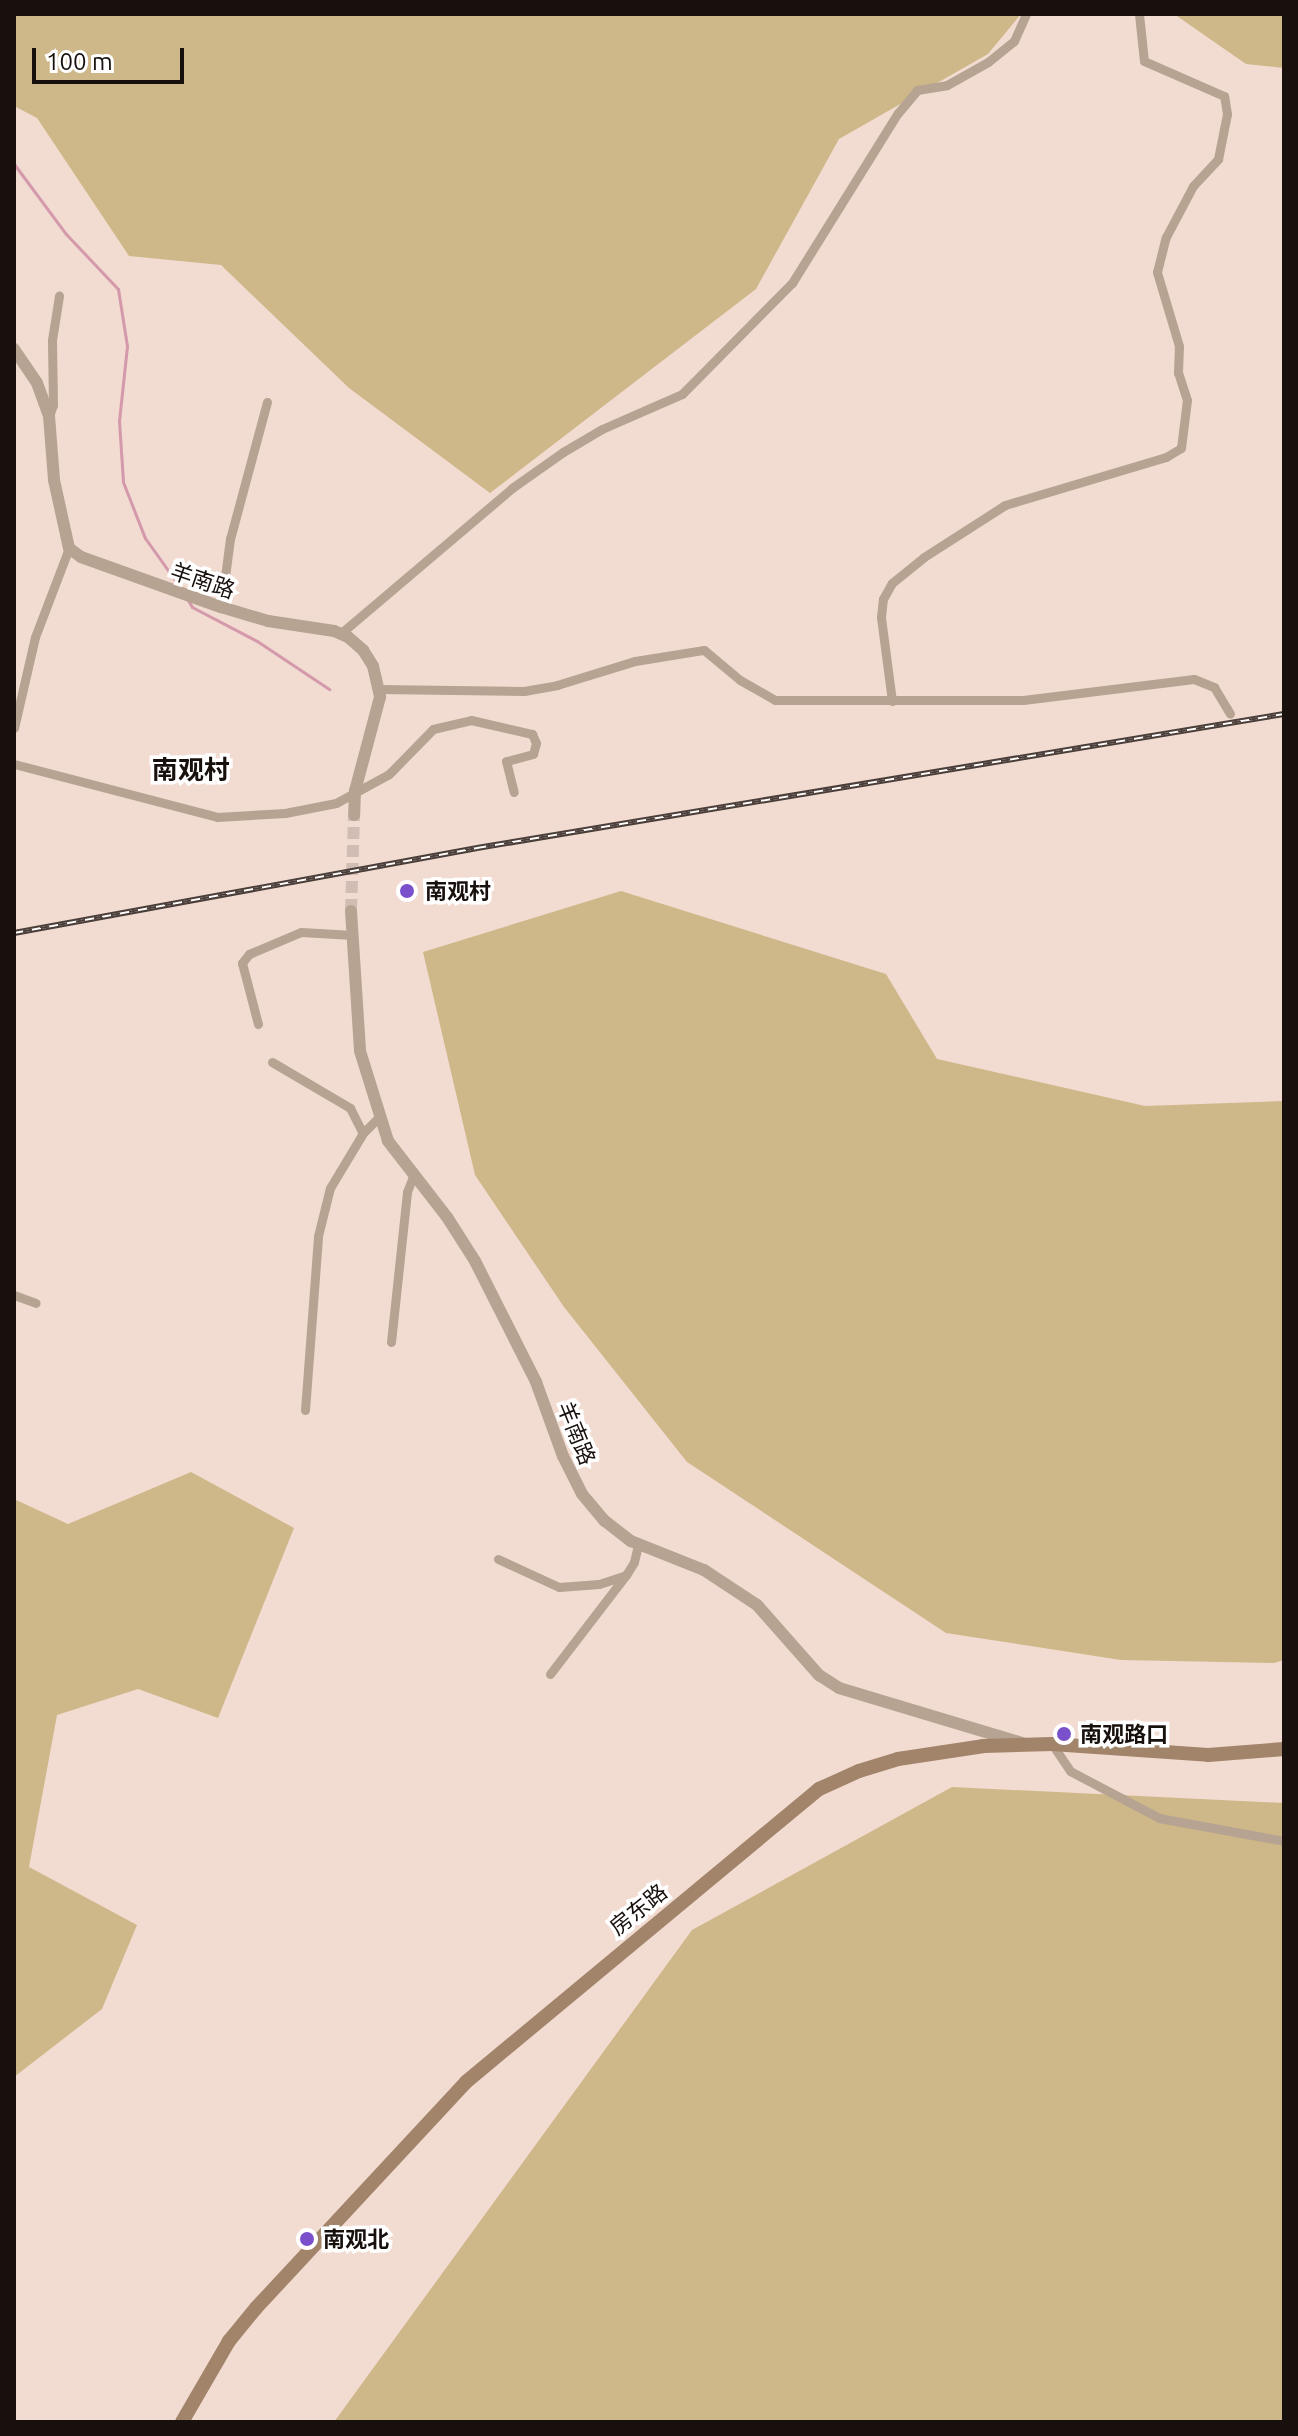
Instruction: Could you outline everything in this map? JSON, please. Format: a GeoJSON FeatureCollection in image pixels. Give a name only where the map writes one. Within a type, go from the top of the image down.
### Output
{"type":"FeatureCollection","features":[{"type":"Feature","properties":{"kind":"main road","name":"房东路"},"geometry":{"type":"LineString","coordinates":[[182,2422],[229,2341],[256,2308],[466,2082],[783,1815],[819,1789],[859,1771],[943,1752],[1025,1744],[1208,1755],[1284,1749]]}},
{"type":"Feature","properties":{"kind":"street"},"geometry":{"type":"LineString","coordinates":[[354,815],[355,791],[377,714],[379,689],[373,666],[363,650],[340,634],[512,488],[602,429],[682,394],[792,283],[898,113],[917,90],[947,85],[988,62],[1014,41],[1026,14]]}},
{"type":"Feature","properties":{"kind":"street"},"geometry":{"type":"LineString","coordinates":[[892,701],[881,617],[883,599],[892,583],[924,557],[1005,505],[1166,457],[1181,448],[1187,400],[1178,373],[1179,346],[1157,272],[1166,237],[1193,186],[1218,159],[1227,114],[1224,96],[1144,61],[1139,14]]}},
{"type":"Feature","properties":{"kind":"street"},"geometry":{"type":"LineString","coordinates":[[49,416],[53,405],[52,340],[59,296]]}},
{"type":"Feature","properties":{"kind":"street"},"geometry":{"type":"LineString","coordinates":[[14,349],[37,383],[49,416],[54,480],[69,548],[35,637],[14,728]]}},
{"type":"Feature","properties":{"kind":"street"},"geometry":{"type":"LineString","coordinates":[[221,607],[230,539],[267,402]]}},
{"type":"Feature","properties":{"kind":"street","name":"羊南路"},"geometry":{"type":"LineString","coordinates":[[69,548],[81,557],[198,600],[268,621],[340,634]]}},
{"type":"Feature","properties":{"kind":"street"},"geometry":{"type":"LineString","coordinates":[[379,689],[524,691],[557,685],[635,661],[704,650],[761,694],[775,700],[1023,700],[1194,679],[1214,687],[1230,714]]}},
{"type":"Feature","properties":{"kind":"street"},"geometry":{"type":"LineString","coordinates":[[14,764],[217,817],[285,813],[336,803],[389,774],[433,729],[471,720],[532,734],[536,743],[533,754],[506,761],[514,792]]}},
{"type":"Feature","properties":{"kind":"street","name":"羊南路"},"geometry":{"type":"LineString","coordinates":[[351,911],[360,1051],[388,1141],[447,1217],[475,1261],[525,1359],[563,1456],[582,1494],[605,1521],[638,1544],[704,1570],[757,1605],[819,1675],[839,1688],[976,1726],[1025,1744]]}},
{"type":"Feature","properties":{"kind":"street"},"geometry":{"type":"LineString","coordinates":[[258,1024],[242,963],[249,954],[301,932],[353,935]]}},
{"type":"Feature","properties":{"kind":"street"},"geometry":{"type":"LineString","coordinates":[[272,1062],[350,1108],[363,1133]]}},
{"type":"Feature","properties":{"kind":"street"},"geometry":{"type":"LineString","coordinates":[[305,1410],[318,1236],[330,1188],[363,1133],[379,1117]]}},
{"type":"Feature","properties":{"kind":"street"},"geometry":{"type":"LineString","coordinates":[[391,1342],[407,1192],[413,1176]]}},
{"type":"Feature","properties":{"kind":"street"},"geometry":{"type":"LineString","coordinates":[[14,1295],[36,1303]]}},
{"type":"Feature","properties":{"kind":"street"},"geometry":{"type":"LineString","coordinates":[[550,1674],[626,1575],[634,1562],[638,1544]]}},
{"type":"Feature","properties":{"kind":"street"},"geometry":{"type":"LineString","coordinates":[[498,1559],[559,1587],[599,1584],[626,1575]]}},
{"type":"Feature","properties":{"kind":"street"},"geometry":{"type":"LineString","coordinates":[[1052,1744],[1070,1771],[1159,1818],[1284,1841]]}},
{"type":"Feature","properties":{"kind":"shaded area"},"geometry":{"type":"Polygon","coordinates":[[[14,14],[1021,14],[988,54],[839,139],[756,289],[490,493],[349,388],[221,265],[129,256],[37,118],[14,106],[14,14]]]}},
{"type":"Feature","properties":{"kind":"shaded area"},"geometry":{"type":"Polygon","coordinates":[[[1174,14],[1284,14],[1284,68],[1246,64],[1174,14]]]}},
{"type":"Feature","properties":{"kind":"shaded area"},"geometry":{"type":"Polygon","coordinates":[[[621,891],[886,974],[937,1059],[1145,1106],[1284,1101],[1284,1660],[1274,1663],[1121,1660],[946,1633],[687,1462],[564,1307],[475,1175],[423,952],[621,891]]]}},
{"type":"Feature","properties":{"kind":"shaded area"},"geometry":{"type":"Polygon","coordinates":[[[191,1472],[294,1528],[218,1718],[138,1689],[57,1715],[29,1867],[137,1925],[102,2009],[14,2077],[14,1499],[68,1524],[191,1472]]]}},
{"type":"Feature","properties":{"kind":"shaded area"},"geometry":{"type":"Polygon","coordinates":[[[952,1787],[1284,1803],[1284,2422],[334,2422],[692,1930],[952,1787]]]}},
{"type":"Feature","properties":{"kind":"waterway"},"geometry":{"type":"LineString","coordinates":[[14,164],[66,234],[118,289],[127,346],[119,421],[123,482],[145,538],[180,587]]}},
{"type":"Feature","properties":{"kind":"waterway"},"geometry":{"type":"LineString","coordinates":[[188,600],[192,607],[257,641],[329,689]]}},
{"type":"Feature","properties":{"kind":"tunnel"},"geometry":{"type":"LineString","coordinates":[[351,911],[354,815]]}},
{"type":"Feature","properties":{"kind":"railway"},"geometry":{"type":"LineString","coordinates":[[14,933],[477,848],[1284,714]]}},
{"type":"Feature","properties":{"kind":"place","name":"南观村"},"geometry":{"type":"Point","coordinates":[407,891]}},
{"type":"Feature","properties":{"kind":"place","name":"南观路口"},"geometry":{"type":"Point","coordinates":[1064,1734]}},
{"type":"Feature","properties":{"kind":"place","name":"南观北"},"geometry":{"type":"Point","coordinates":[307,2239]}},
{"type":"Feature","properties":{"kind":"district","name":"南观村"},"geometry":{"type":"Point","coordinates":[191,770]}}]}
